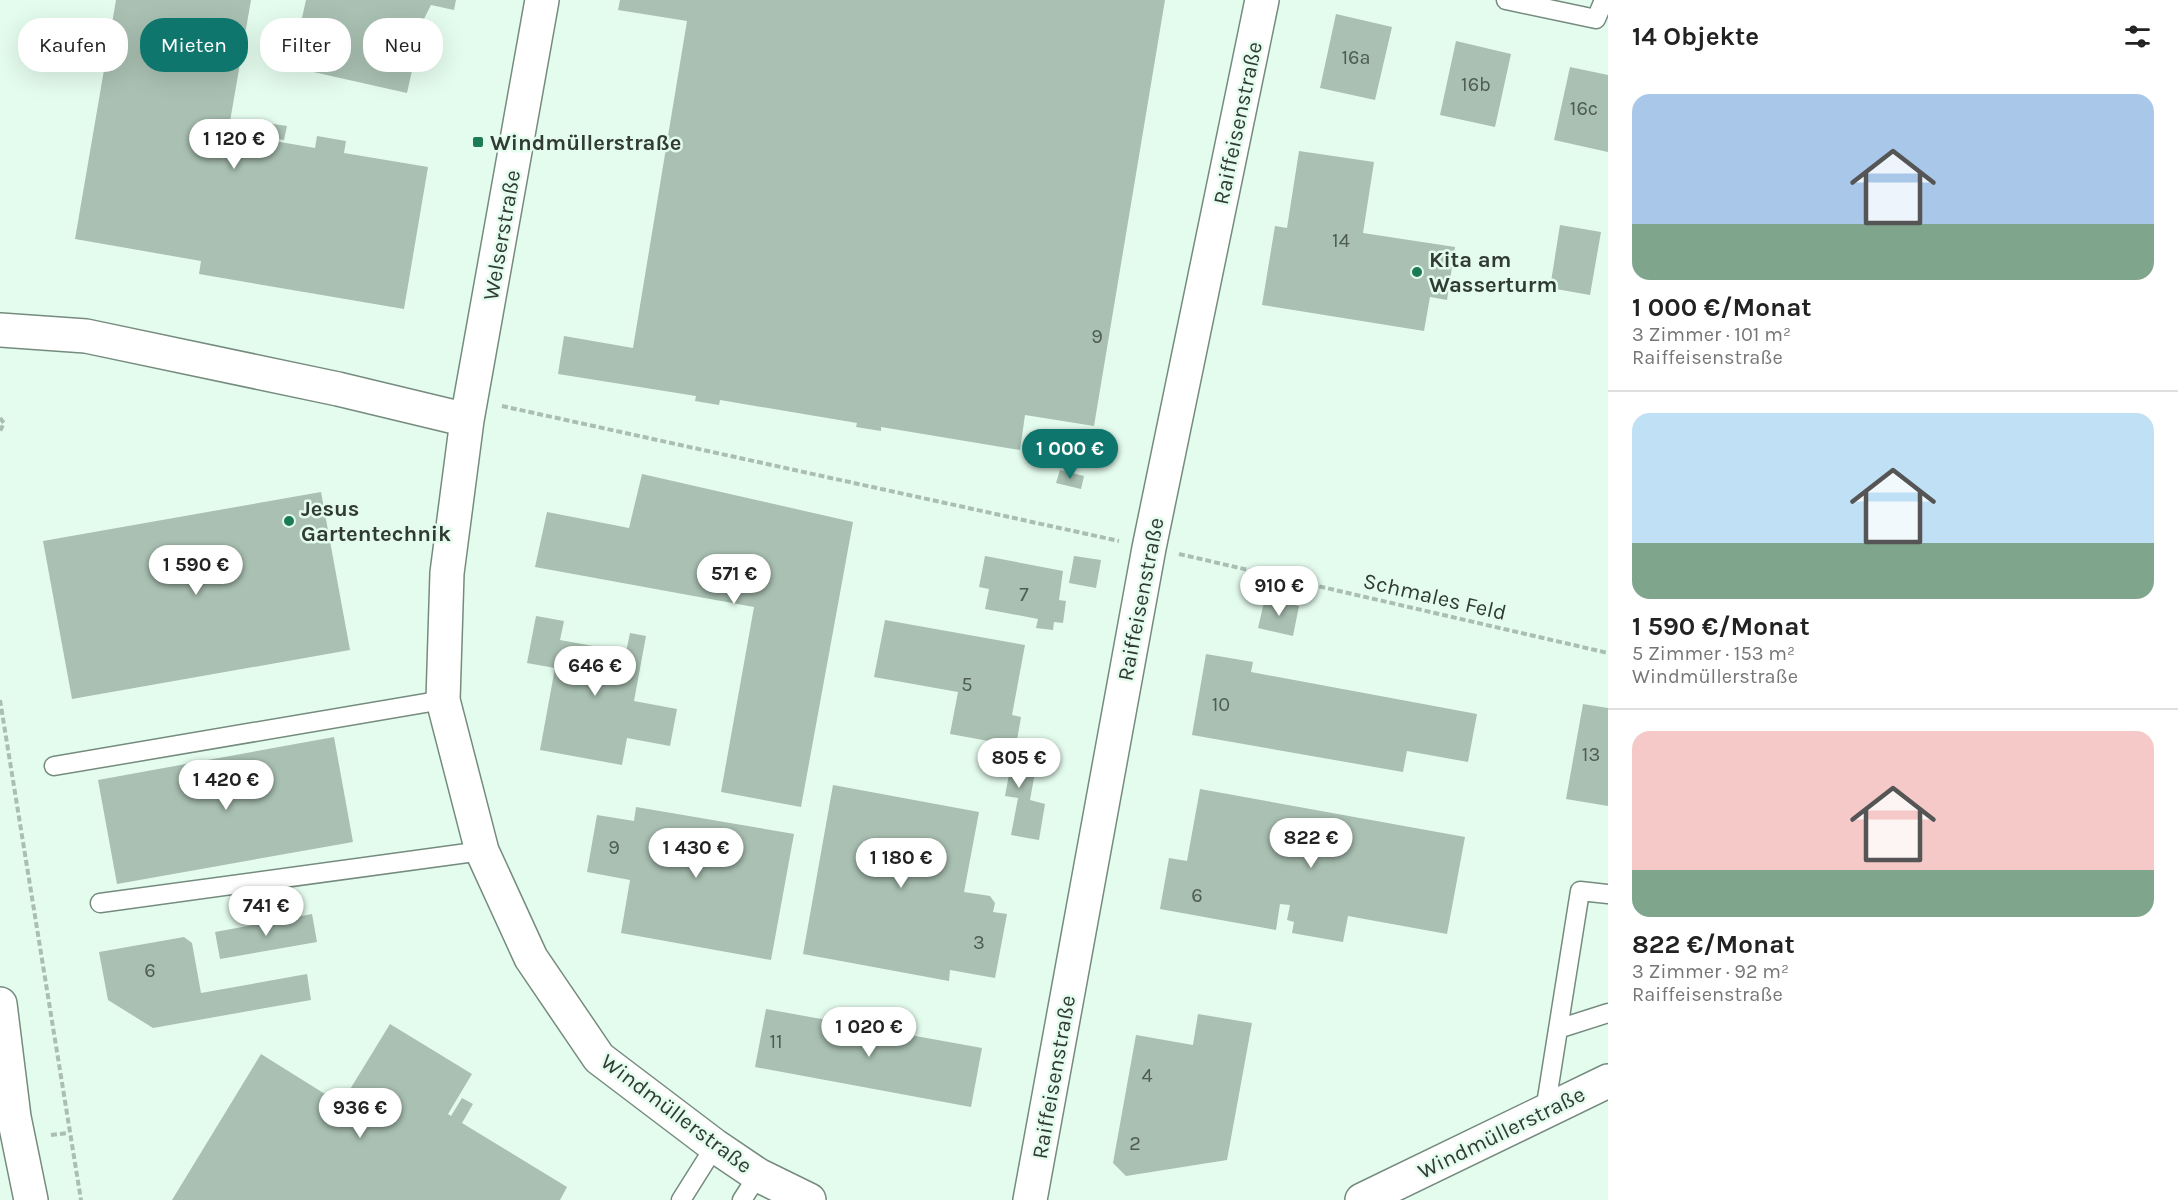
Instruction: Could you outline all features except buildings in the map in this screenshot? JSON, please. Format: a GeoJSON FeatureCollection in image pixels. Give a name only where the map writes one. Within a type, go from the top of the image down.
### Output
{"type":"FeatureCollection","features":[{"type":"Feature","properties":{"kind":"street","name":"Welserstraße"},"geometry":{"type":"LineString","coordinates":[[469,410],[542,0]]}},
{"type":"Feature","properties":{"kind":"street","name":"Raiffeisenstraße"},"geometry":{"type":"LineString","coordinates":[[1030,1200],[1149,548],[1262,0]]}},
{"type":"Feature","properties":{"kind":"street"},"geometry":{"type":"LineString","coordinates":[[0,330],[86,336],[338,388],[469,410]]}},
{"type":"Feature","properties":{"kind":"street","name":"Windmüllerstraße"},"geometry":{"type":"LineString","coordinates":[[469,410],[447,573],[443,700],[482,851],[531,958],[599,1058],[715,1146],[750,1188],[809,1200]]}},
{"type":"Feature","properties":{"kind":"street"},"geometry":{"type":"LineString","coordinates":[[0,1004],[7,1118],[31,1200]]}},
{"type":"Feature","properties":{"kind":"street","name":"Windmüllerstraße"},"geometry":{"type":"LineString","coordinates":[[1362,1200],[1608,1081]]}},
{"type":"Feature","properties":{"kind":"lane"},"geometry":{"type":"LineString","coordinates":[[1506,0],[1596,19],[1604,0]]}},
{"type":"Feature","properties":{"kind":"lane"},"geometry":{"type":"LineString","coordinates":[[54,766],[443,700]]}},
{"type":"Feature","properties":{"kind":"lane"},"geometry":{"type":"LineString","coordinates":[[100,903],[482,851]]}},
{"type":"Feature","properties":{"kind":"lane"},"geometry":{"type":"LineString","coordinates":[[1545,1111],[1580,891],[1608,894]]}},
{"type":"Feature","properties":{"kind":"lane"},"geometry":{"type":"LineString","coordinates":[[1558,1029],[1608,1013]]}},
{"type":"Feature","properties":{"kind":"lane"},"geometry":{"type":"LineString","coordinates":[[681,1200],[715,1146]]}},
{"type":"Feature","properties":{"kind":"path","name":"Schmales Feld"},"geometry":{"type":"LineString","coordinates":[[469,410],[1149,548],[1608,652]]}},
{"type":"Feature","properties":{"kind":"path"},"geometry":{"type":"LineString","coordinates":[[0,418],[4,423],[0,431]]}},
{"type":"Feature","properties":{"kind":"path"},"geometry":{"type":"LineString","coordinates":[[0,700],[81,1200]]}},
{"type":"Feature","properties":{"kind":"place","name":"Windmüllerstraße"},"geometry":{"type":"Point","coordinates":[478,142]}},
{"type":"Feature","properties":{"kind":"place","name":"Kita am Wasserturm"},"geometry":{"type":"Point","coordinates":[1417,272]}},
{"type":"Feature","properties":{"kind":"place","name":"Jesus Gartentechnik"},"geometry":{"type":"Point","coordinates":[289,521]}}]}
